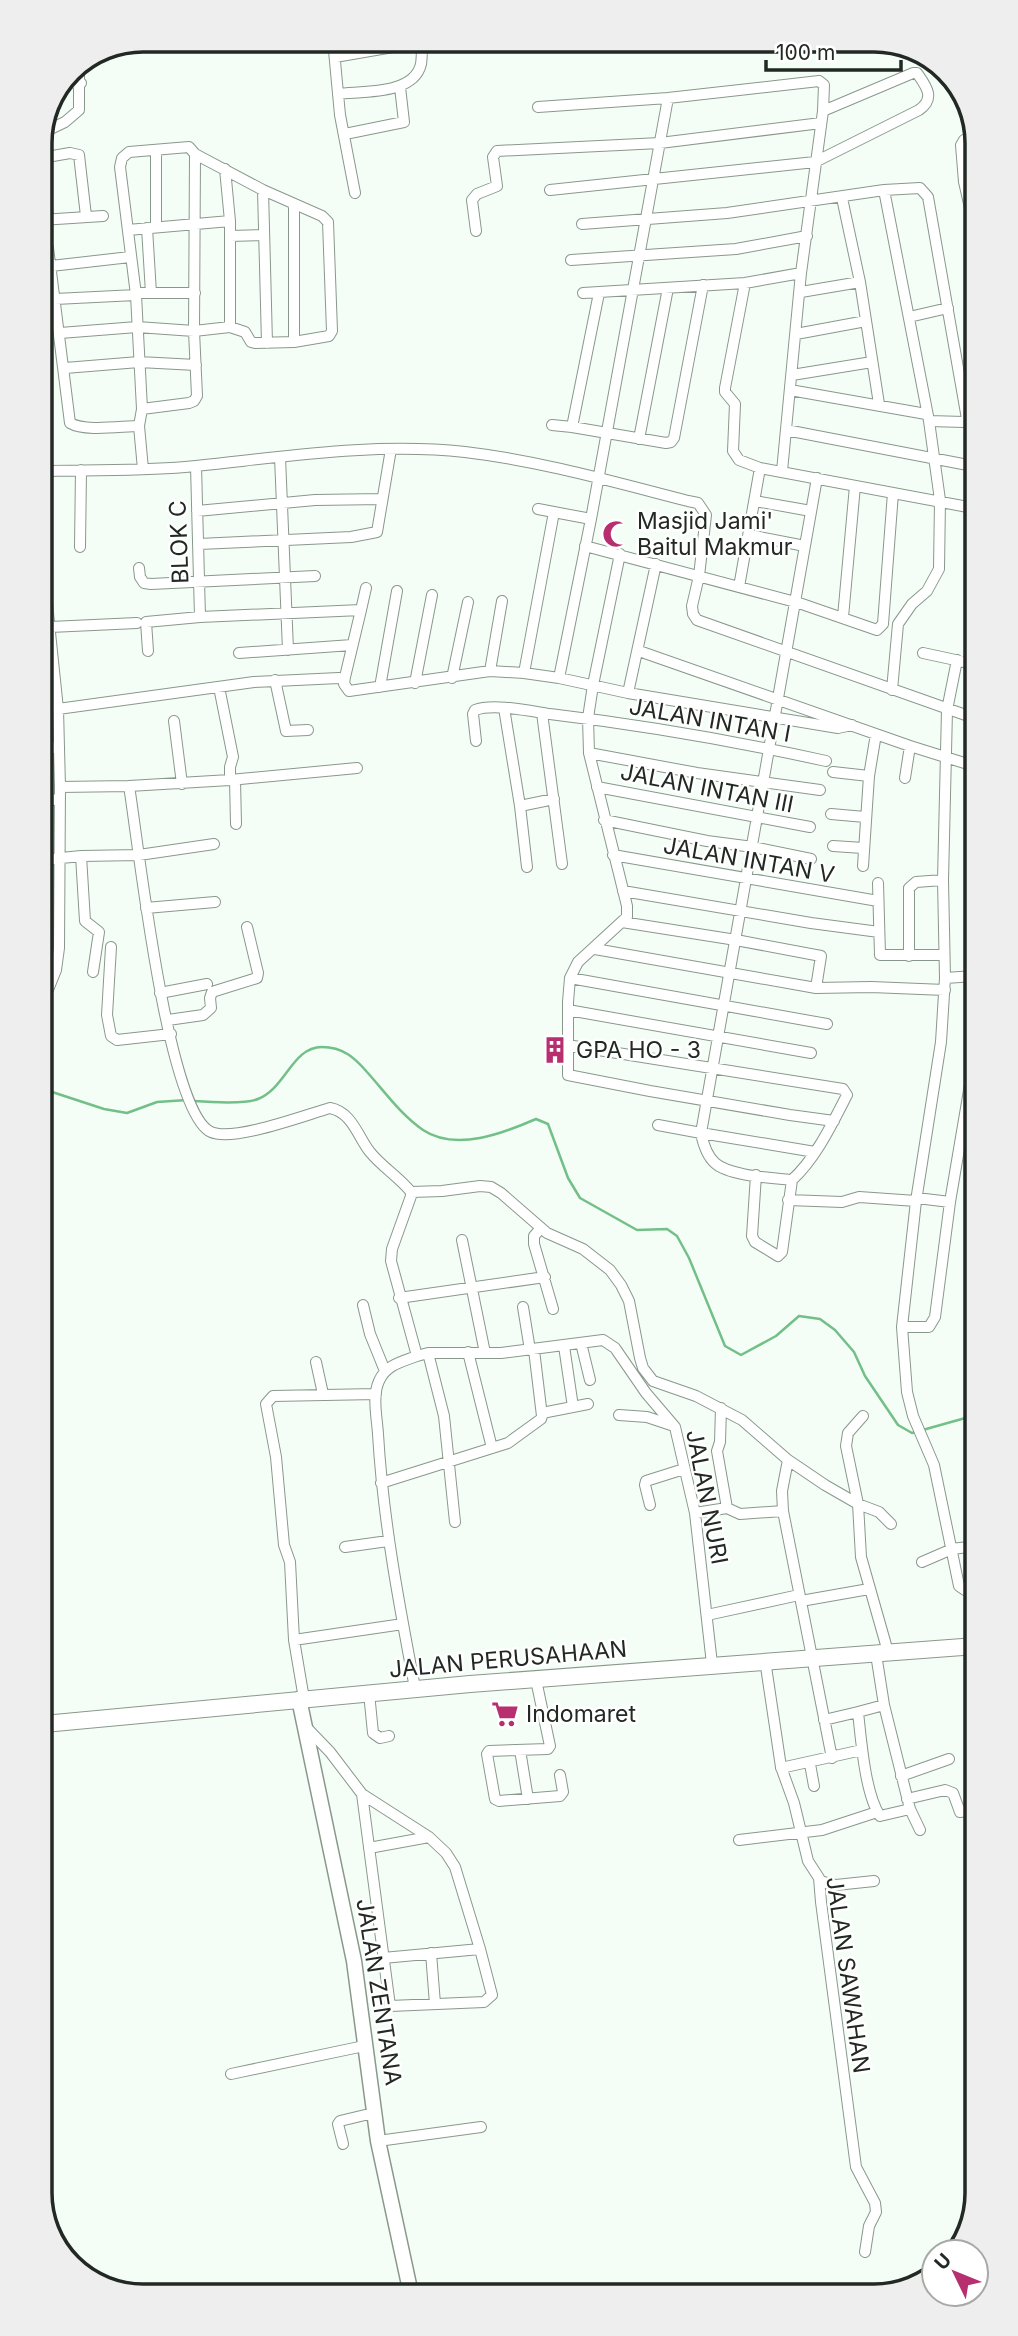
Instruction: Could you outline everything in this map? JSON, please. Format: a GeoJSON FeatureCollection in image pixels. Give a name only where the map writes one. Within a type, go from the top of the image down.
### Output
{"type":"FeatureCollection","features":[{"type":"Feature","properties":{"kind":"main road","name":"JALAN PERUSAHAAN"},"geometry":{"type":"LineString","coordinates":[[53,1723],[415,1688],[965,1647]]}},
{"type":"Feature","properties":{"kind":"street"},"geometry":{"type":"LineString","coordinates":[[335,53],[338,94],[355,193]]}},
{"type":"Feature","properties":{"kind":"street"},"geometry":{"type":"LineString","coordinates":[[335,57],[357,53]]}},
{"type":"Feature","properties":{"kind":"street"},"geometry":{"type":"LineString","coordinates":[[338,94],[400,87],[412,80],[421,66],[422,53]]}},
{"type":"Feature","properties":{"kind":"street"},"geometry":{"type":"LineString","coordinates":[[550,190],[816,162],[919,110],[928,103],[929,97],[917,72],[823,111]]}},
{"type":"Feature","properties":{"kind":"street"},"geometry":{"type":"LineString","coordinates":[[55,127],[79,110],[80,79]]}},
{"type":"Feature","properties":{"kind":"street"},"geometry":{"type":"LineString","coordinates":[[538,107],[668,98],[819,81],[824,85],[823,111],[801,273],[782,471]]}},
{"type":"Feature","properties":{"kind":"street"},"geometry":{"type":"LineString","coordinates":[[345,134],[404,122],[400,87]]}},
{"type":"Feature","properties":{"kind":"street"},"geometry":{"type":"LineString","coordinates":[[559,678],[668,98]]}},
{"type":"Feature","properties":{"kind":"street"},"geometry":{"type":"LineString","coordinates":[[476,231],[472,200],[477,194],[497,186],[493,157],[497,151],[660,144],[821,123]]}},
{"type":"Feature","properties":{"kind":"street"},"geometry":{"type":"LineString","coordinates":[[965,140],[961,145],[965,166]]}},
{"type":"Feature","properties":{"kind":"street"},"geometry":{"type":"LineString","coordinates":[[60,333],[137,327],[194,331],[230,327],[245,332],[251,342],[294,342],[329,336],[332,331],[328,222],[322,216],[263,190],[195,154],[189,147],[129,152],[122,158],[120,167],[136,294],[137,327],[142,409],[139,426],[143,470]]}},
{"type":"Feature","properties":{"kind":"street"},"geometry":{"type":"LineString","coordinates":[[151,293],[151,228],[156,150]]}},
{"type":"Feature","properties":{"kind":"street"},"geometry":{"type":"LineString","coordinates":[[53,156],[70,153],[79,155],[86,216]]}},
{"type":"Feature","properties":{"kind":"street"},"geometry":{"type":"LineString","coordinates":[[142,409],[194,401],[197,396],[194,331],[195,154]]}},
{"type":"Feature","properties":{"kind":"street"},"geometry":{"type":"LineString","coordinates":[[225,169],[230,220],[230,327]]}},
{"type":"Feature","properties":{"kind":"street"},"geometry":{"type":"LineString","coordinates":[[582,224],[727,213],[884,190],[920,188],[928,197],[965,407]]}},
{"type":"Feature","properties":{"kind":"street"},"geometry":{"type":"LineString","coordinates":[[263,190],[267,343]]}},
{"type":"Feature","properties":{"kind":"street"},"geometry":{"type":"LineString","coordinates":[[884,190],[940,500],[939,569],[928,591],[912,604],[898,624],[892,690]]}},
{"type":"Feature","properties":{"kind":"street"},"geometry":{"type":"LineString","coordinates":[[842,198],[860,282],[879,404]]}},
{"type":"Feature","properties":{"kind":"street"},"geometry":{"type":"LineString","coordinates":[[294,204],[294,342]]}},
{"type":"Feature","properties":{"kind":"street"},"geometry":{"type":"LineString","coordinates":[[53,219],[103,215]]}},
{"type":"Feature","properties":{"kind":"street"},"geometry":{"type":"LineString","coordinates":[[128,230],[230,220]]}},
{"type":"Feature","properties":{"kind":"street"},"geometry":{"type":"LineString","coordinates":[[230,236],[264,235]]}},
{"type":"Feature","properties":{"kind":"street"},"geometry":{"type":"LineString","coordinates":[[571,260],[736,249],[807,236]]}},
{"type":"Feature","properties":{"kind":"street"},"geometry":{"type":"LineString","coordinates":[[53,266],[130,257]]}},
{"type":"Feature","properties":{"kind":"street"},"geometry":{"type":"LineString","coordinates":[[583,293],[745,283],[801,273]]}},
{"type":"Feature","properties":{"kind":"street"},"geometry":{"type":"LineString","coordinates":[[53,282],[73,425],[139,426]]}},
{"type":"Feature","properties":{"kind":"street"},"geometry":{"type":"LineString","coordinates":[[801,292],[860,282]]}},
{"type":"Feature","properties":{"kind":"street"},"geometry":{"type":"LineString","coordinates":[[745,283],[725,392],[735,404],[733,451],[739,460],[760,468],[965,506]]}},
{"type":"Feature","properties":{"kind":"street"},"geometry":{"type":"LineString","coordinates":[[552,425],[671,442],[674,438],[704,285]]}},
{"type":"Feature","properties":{"kind":"street"},"geometry":{"type":"LineString","coordinates":[[639,439],[668,288]]}},
{"type":"Feature","properties":{"kind":"street"},"geometry":{"type":"LineString","coordinates":[[55,299],[195,293]]}},
{"type":"Feature","properties":{"kind":"street"},"geometry":{"type":"LineString","coordinates":[[572,427],[599,293]]}},
{"type":"Feature","properties":{"kind":"street"},"geometry":{"type":"LineString","coordinates":[[909,317],[948,308]]}},
{"type":"Feature","properties":{"kind":"street"},"geometry":{"type":"LineString","coordinates":[[796,334],[866,321]]}},
{"type":"Feature","properties":{"kind":"street"},"geometry":{"type":"LineString","coordinates":[[65,368],[139,362],[196,365]]}},
{"type":"Feature","properties":{"kind":"street"},"geometry":{"type":"LineString","coordinates":[[792,375],[872,362]]}},
{"type":"Feature","properties":{"kind":"street"},"geometry":{"type":"LineString","coordinates":[[790,390],[879,404],[927,417],[965,421]]}},
{"type":"Feature","properties":{"kind":"street"},"geometry":{"type":"LineString","coordinates":[[786,430],[965,465]]}},
{"type":"Feature","properties":{"kind":"street"},"geometry":{"type":"LineString","coordinates":[[199,544],[351,537],[377,532],[391,449]]}},
{"type":"Feature","properties":{"kind":"street"},"geometry":{"type":"LineString","coordinates":[[53,471],[143,470],[322,451],[391,449],[464,452],[541,464],[698,503],[706,515],[706,524],[692,606],[697,620],[965,715]]}},
{"type":"Feature","properties":{"kind":"street"},"geometry":{"type":"LineString","coordinates":[[280,457],[288,650]]}},
{"type":"Feature","properties":{"kind":"street","name":"BLOK C"},"geometry":{"type":"LineString","coordinates":[[196,466],[200,617]]}},
{"type":"Feature","properties":{"kind":"street"},"geometry":{"type":"LineString","coordinates":[[739,587],[760,468]]}},
{"type":"Feature","properties":{"kind":"street"},"geometry":{"type":"LineString","coordinates":[[80,547],[81,470]]}},
{"type":"Feature","properties":{"kind":"street"},"geometry":{"type":"LineString","coordinates":[[792,1180],[727,1170],[716,1164],[707,1153],[701,1133],[817,478]]}},
{"type":"Feature","properties":{"kind":"street"},"geometry":{"type":"LineString","coordinates":[[843,617],[855,486]]}},
{"type":"Feature","properties":{"kind":"street"},"geometry":{"type":"LineString","coordinates":[[585,546],[794,602],[877,630],[883,624],[893,493]]}},
{"type":"Feature","properties":{"kind":"street"},"geometry":{"type":"LineString","coordinates":[[197,511],[282,503],[382,499]]}},
{"type":"Feature","properties":{"kind":"street"},"geometry":{"type":"LineString","coordinates":[[755,501],[811,512]]}},
{"type":"Feature","properties":{"kind":"street"},"geometry":{"type":"LineString","coordinates":[[538,509],[591,519]]}},
{"type":"Feature","properties":{"kind":"street"},"geometry":{"type":"LineString","coordinates":[[524,673],[554,512]]}},
{"type":"Feature","properties":{"kind":"street"},"geometry":{"type":"LineString","coordinates":[[749,535],[805,546]]}},
{"type":"Feature","properties":{"kind":"street"},"geometry":{"type":"LineString","coordinates":[[620,554],[588,718],[589,754],[627,917],[578,962],[570,978],[566,1067],[568,1075],[834,1121]]}},
{"type":"Feature","properties":{"kind":"street"},"geometry":{"type":"LineString","coordinates":[[628,693],[656,564]]}},
{"type":"Feature","properties":{"kind":"street"},"geometry":{"type":"LineString","coordinates":[[139,568],[139,577],[144,583],[315,576]]}},
{"type":"Feature","properties":{"kind":"street"},"geometry":{"type":"LineString","coordinates":[[366,588],[345,677],[349,691],[489,671],[524,673],[838,728],[852,725]]}},
{"type":"Feature","properties":{"kind":"street"},"geometry":{"type":"LineString","coordinates":[[380,687],[397,592]]}},
{"type":"Feature","properties":{"kind":"street"},"geometry":{"type":"LineString","coordinates":[[415,682],[432,595]]}},
{"type":"Feature","properties":{"kind":"street"},"geometry":{"type":"LineString","coordinates":[[489,671],[502,601]]}},
{"type":"Feature","properties":{"kind":"street"},"geometry":{"type":"LineString","coordinates":[[452,678],[468,602]]}},
{"type":"Feature","properties":{"kind":"street"},"geometry":{"type":"LineString","coordinates":[[148,651],[146,622],[200,617],[361,611]]}},
{"type":"Feature","properties":{"kind":"street"},"geometry":{"type":"LineString","coordinates":[[53,627],[137,623]]}},
{"type":"Feature","properties":{"kind":"street"},"geometry":{"type":"LineString","coordinates":[[239,653],[352,645]]}},
{"type":"Feature","properties":{"kind":"street"},"geometry":{"type":"LineString","coordinates":[[639,651],[965,763]]}},
{"type":"Feature","properties":{"kind":"street"},"geometry":{"type":"LineString","coordinates":[[923,653],[965,662]]}},
{"type":"Feature","properties":{"kind":"street"},"geometry":{"type":"LineString","coordinates":[[53,660],[60,787],[59,948],[53,975]]}},
{"type":"Feature","properties":{"kind":"street"},"geometry":{"type":"LineString","coordinates":[[957,660],[947,710],[945,756],[945,990],[941,1042],[916,1199],[902,1327],[907,1392],[913,1416],[934,1465],[961,1588],[965,1589]]}},
{"type":"Feature","properties":{"kind":"street"},"geometry":{"type":"LineString","coordinates":[[53,703],[275,680],[339,678]]}},
{"type":"Feature","properties":{"kind":"street"},"geometry":{"type":"LineString","coordinates":[[275,680],[286,731],[308,730]]}},
{"type":"Feature","properties":{"kind":"street"},"geometry":{"type":"LineString","coordinates":[[219,687],[233,757],[230,767],[236,824]]}},
{"type":"Feature","properties":{"kind":"street"},"geometry":{"type":"LineString","coordinates":[[504,708],[527,867]]}},
{"type":"Feature","properties":{"kind":"street","name":"JALAN INTAN I"},"geometry":{"type":"LineString","coordinates":[[476,741],[473,714],[475,709],[504,708],[588,718],[826,761]]}},
{"type":"Feature","properties":{"kind":"street"},"geometry":{"type":"LineString","coordinates":[[542,713],[562,864]]}},
{"type":"Feature","properties":{"kind":"street"},"geometry":{"type":"LineString","coordinates":[[174,722],[183,784]]}},
{"type":"Feature","properties":{"kind":"street"},"geometry":{"type":"LineString","coordinates":[[863,866],[869,776],[876,734]]}},
{"type":"Feature","properties":{"kind":"street"},"geometry":{"type":"LineString","coordinates":[[53,747],[59,746]]}},
{"type":"Feature","properties":{"kind":"street"},"geometry":{"type":"LineString","coordinates":[[905,778],[910,746]]}},
{"type":"Feature","properties":{"kind":"street"},"geometry":{"type":"LineString","coordinates":[[589,754],[820,790]]}},
{"type":"Feature","properties":{"kind":"street"},"geometry":{"type":"LineString","coordinates":[[60,787],[183,784],[357,768]]}},
{"type":"Feature","properties":{"kind":"street"},"geometry":{"type":"LineString","coordinates":[[833,772],[869,776]]}},
{"type":"Feature","properties":{"kind":"street"},"geometry":{"type":"LineString","coordinates":[[129,786],[160,993],[186,1095],[203,1127],[213,1133],[225,1135],[249,1131],[330,1108],[337,1109],[353,1125],[368,1150],[382,1166],[411,1192],[491,1187],[501,1193],[539,1230],[591,1255],[610,1270],[629,1301],[639,1372],[653,1381],[696,1396],[750,1425],[788,1460],[858,1504],[879,1512],[891,1524]]}},
{"type":"Feature","properties":{"kind":"street","name":"JALAN INTAN III"},"geometry":{"type":"LineString","coordinates":[[597,787],[810,827]]}},
{"type":"Feature","properties":{"kind":"street"},"geometry":{"type":"LineString","coordinates":[[53,800],[60,799]]}},
{"type":"Feature","properties":{"kind":"street"},"geometry":{"type":"LineString","coordinates":[[520,806],[554,799]]}},
{"type":"Feature","properties":{"kind":"street"},"geometry":{"type":"LineString","coordinates":[[831,814],[865,817]]}},
{"type":"Feature","properties":{"kind":"street"},"geometry":{"type":"LineString","coordinates":[[604,820],[811,859]]}},
{"type":"Feature","properties":{"kind":"street"},"geometry":{"type":"LineString","coordinates":[[53,858],[139,855],[214,844]]}},
{"type":"Feature","properties":{"kind":"street"},"geometry":{"type":"LineString","coordinates":[[833,846],[863,848]]}},
{"type":"Feature","properties":{"kind":"street","name":"JALAN INTAN V"},"geometry":{"type":"LineString","coordinates":[[613,855],[878,901]]}},
{"type":"Feature","properties":{"kind":"street"},"geometry":{"type":"LineString","coordinates":[[81,856],[85,921],[99,932],[93,972]]}},
{"type":"Feature","properties":{"kind":"street"},"geometry":{"type":"LineString","coordinates":[[909,956],[909,888],[916,882],[943,880]]}},
{"type":"Feature","properties":{"kind":"street"},"geometry":{"type":"LineString","coordinates":[[878,883],[880,955],[944,955]]}},
{"type":"Feature","properties":{"kind":"street"},"geometry":{"type":"LineString","coordinates":[[623,891],[879,932]]}},
{"type":"Feature","properties":{"kind":"street"},"geometry":{"type":"LineString","coordinates":[[146,908],[215,902]]}},
{"type":"Feature","properties":{"kind":"street"},"geometry":{"type":"LineString","coordinates":[[622,922],[821,956],[816,988]]}},
{"type":"Feature","properties":{"kind":"street"},"geometry":{"type":"LineString","coordinates":[[168,1020],[203,1015],[211,1008],[212,992],[257,978],[247,927]]}},
{"type":"Feature","properties":{"kind":"street"},"geometry":{"type":"LineString","coordinates":[[111,947],[107,1015],[111,1036],[117,1040],[171,1034]]}},
{"type":"Feature","properties":{"kind":"street"},"geometry":{"type":"LineString","coordinates":[[594,949],[816,988],[945,990]]}},
{"type":"Feature","properties":{"kind":"street"},"geometry":{"type":"LineString","coordinates":[[945,978],[965,977]]}},
{"type":"Feature","properties":{"kind":"street"},"geometry":{"type":"LineString","coordinates":[[570,978],[827,1024]]}},
{"type":"Feature","properties":{"kind":"street"},"geometry":{"type":"LineString","coordinates":[[160,993],[207,984]]}},
{"type":"Feature","properties":{"kind":"street"},"geometry":{"type":"LineString","coordinates":[[568,1010],[811,1053]]}},
{"type":"Feature","properties":{"kind":"street"},"geometry":{"type":"LineString","coordinates":[[567,1045],[843,1089],[847,1094],[834,1121],[815,1152],[792,1180],[782,1252],[776,1256],[755,1242],[752,1236],[756,1175]]}},
{"type":"Feature","properties":{"kind":"street"},"geometry":{"type":"LineString","coordinates":[[902,1327],[924,1329],[933,1322],[965,1114]]}},
{"type":"Feature","properties":{"kind":"street"},"geometry":{"type":"LineString","coordinates":[[658,1125],[815,1152]]}},
{"type":"Feature","properties":{"kind":"street"},"geometry":{"type":"LineString","coordinates":[[411,1192],[390,1261],[417,1356]]}},
{"type":"Feature","properties":{"kind":"street"},"geometry":{"type":"LineString","coordinates":[[789,1200],[842,1202],[859,1197],[950,1202]]}},
{"type":"Feature","properties":{"kind":"street"},"geometry":{"type":"LineString","coordinates":[[539,1230],[534,1236],[534,1244],[553,1309]]}},
{"type":"Feature","properties":{"kind":"street"},"geometry":{"type":"LineString","coordinates":[[462,1240],[485,1353]]}},
{"type":"Feature","properties":{"kind":"street"},"geometry":{"type":"LineString","coordinates":[[399,1298],[545,1276]]}},
{"type":"Feature","properties":{"kind":"street"},"geometry":{"type":"LineString","coordinates":[[363,1304],[370,1334],[385,1371],[379,1380],[376,1394],[381,1483],[388,1541],[415,1688]]}},
{"type":"Feature","properties":{"kind":"street"},"geometry":{"type":"LineString","coordinates":[[381,1483],[515,1440],[541,1419],[523,1307]]}},
{"type":"Feature","properties":{"kind":"street","name":"JALAN NURI"},"geometry":{"type":"LineString","coordinates":[[385,1371],[429,1353],[532,1350],[603,1340],[609,1343],[639,1372],[646,1393],[674,1426],[695,1513],[712,1664]]}},
{"type":"Feature","properties":{"kind":"street"},"geometry":{"type":"LineString","coordinates":[[581,1343],[590,1380]]}},
{"type":"Feature","properties":{"kind":"street"},"geometry":{"type":"LineString","coordinates":[[564,1346],[573,1407]]}},
{"type":"Feature","properties":{"kind":"street"},"geometry":{"type":"LineString","coordinates":[[468,1352],[492,1448]]}},
{"type":"Feature","properties":{"kind":"street"},"geometry":{"type":"LineString","coordinates":[[429,1353],[444,1416],[455,1522]]}},
{"type":"Feature","properties":{"kind":"street"},"geometry":{"type":"LineString","coordinates":[[316,1362],[323,1394]]}},
{"type":"Feature","properties":{"kind":"street"},"geometry":{"type":"LineString","coordinates":[[301,1699],[294,1640],[290,1562],[284,1545],[276,1457],[266,1404],[273,1396],[376,1394]]}},
{"type":"Feature","properties":{"kind":"street"},"geometry":{"type":"LineString","coordinates":[[542,1413],[588,1404]]}},
{"type":"Feature","properties":{"kind":"street"},"geometry":{"type":"LineString","coordinates":[[721,1408],[720,1442],[717,1451],[727,1508]]}},
{"type":"Feature","properties":{"kind":"street"},"geometry":{"type":"LineString","coordinates":[[619,1415],[647,1417],[674,1426]]}},
{"type":"Feature","properties":{"kind":"street"},"geometry":{"type":"LineString","coordinates":[[863,1416],[848,1433],[846,1440],[858,1504],[859,1540],[882,1653],[884,1705],[907,1806],[919,1830]]}},
{"type":"Feature","properties":{"kind":"street"},"geometry":{"type":"LineString","coordinates":[[788,1460],[782,1491],[783,1511],[832,1758]]}},
{"type":"Feature","properties":{"kind":"street"},"geometry":{"type":"LineString","coordinates":[[650,1505],[646,1481],[684,1469]]}},
{"type":"Feature","properties":{"kind":"street"},"geometry":{"type":"LineString","coordinates":[[695,1513],[727,1508],[740,1514],[783,1511]]}},
{"type":"Feature","properties":{"kind":"street"},"geometry":{"type":"LineString","coordinates":[[345,1548],[388,1541]]}},
{"type":"Feature","properties":{"kind":"street"},"geometry":{"type":"LineString","coordinates":[[922,1562],[952,1549],[965,1547]]}},
{"type":"Feature","properties":{"kind":"street"},"geometry":{"type":"LineString","coordinates":[[707,1615],[869,1589]]}},
{"type":"Feature","properties":{"kind":"street"},"geometry":{"type":"LineString","coordinates":[[294,1640],[402,1624]]}},
{"type":"Feature","properties":{"kind":"street","name":"JALAN SAWAHAN"},"geometry":{"type":"LineString","coordinates":[[765,1660],[781,1768],[808,1861],[820,1881],[856,2167],[875,2203],[876,2212],[869,2226],[865,2252]]}},
{"type":"Feature","properties":{"kind":"street"},"geometry":{"type":"LineString","coordinates":[[536,1680],[550,1746],[548,1749],[489,1751],[487,1757],[496,1800],[562,1794],[560,1775]]}},
{"type":"Feature","properties":{"kind":"street"},"geometry":{"type":"LineString","coordinates":[[369,1693],[373,1733],[380,1738],[389,1736]]}},
{"type":"Feature","properties":{"kind":"street","name":"JALAN ZENTANA"},"geometry":{"type":"LineString","coordinates":[[301,1699],[303,1724],[354,1961],[378,2141],[409,2283]]}},
{"type":"Feature","properties":{"kind":"street"},"geometry":{"type":"LineString","coordinates":[[824,1720],[884,1705]]}},
{"type":"Feature","properties":{"kind":"street"},"geometry":{"type":"LineString","coordinates":[[858,1712],[862,1751],[880,1816],[945,1790],[953,1793],[960,1812],[965,1811]]}},
{"type":"Feature","properties":{"kind":"street"},"geometry":{"type":"LineString","coordinates":[[303,1724],[330,1752],[362,1794],[429,1836],[446,1853],[455,1867],[480,1949],[492,1995],[489,1999],[484,2002],[390,2006],[362,1794]]}},
{"type":"Feature","properties":{"kind":"street"},"geometry":{"type":"LineString","coordinates":[[520,1750],[528,1799]]}},
{"type":"Feature","properties":{"kind":"street"},"geometry":{"type":"LineString","coordinates":[[781,1768],[862,1751]]}},
{"type":"Feature","properties":{"kind":"street"},"geometry":{"type":"LineString","coordinates":[[901,1776],[949,1759]]}},
{"type":"Feature","properties":{"kind":"street"},"geometry":{"type":"LineString","coordinates":[[810,1763],[814,1786]]}},
{"type":"Feature","properties":{"kind":"street"},"geometry":{"type":"LineString","coordinates":[[739,1840],[801,1834],[837,1826],[877,1812]]}},
{"type":"Feature","properties":{"kind":"street"},"geometry":{"type":"LineString","coordinates":[[369,1848],[429,1836]]}},
{"type":"Feature","properties":{"kind":"street"},"geometry":{"type":"LineString","coordinates":[[820,1881],[836,1885],[874,1881]]}},
{"type":"Feature","properties":{"kind":"street"},"geometry":{"type":"LineString","coordinates":[[383,1958],[480,1949]]}},
{"type":"Feature","properties":{"kind":"street"},"geometry":{"type":"LineString","coordinates":[[431,1953],[435,2004]]}},
{"type":"Feature","properties":{"kind":"street"},"geometry":{"type":"LineString","coordinates":[[231,2074],[364,2046]]}},
{"type":"Feature","properties":{"kind":"street"},"geometry":{"type":"LineString","coordinates":[[343,2144],[338,2124],[340,2121],[375,2115]]}},
{"type":"Feature","properties":{"kind":"street"},"geometry":{"type":"LineString","coordinates":[[378,2141],[481,2127]]}},
{"type":"Feature","properties":{"kind":"waterway"},"geometry":{"type":"LineString","coordinates":[[194,1101],[236,1102],[258,1099],[268,1094],[303,1054],[322,1047],[342,1051],[353,1058],[408,1117],[423,1130],[436,1136],[450,1140],[480,1138],[536,1119],[548,1124],[568,1178],[580,1198],[637,1230],[667,1229],[677,1236],[689,1258],[725,1346],[741,1355],[776,1336],[799,1316],[820,1319],[835,1330],[854,1352],[865,1376],[898,1425],[912,1433],[965,1418]]}},
{"type":"Feature","properties":{"kind":"waterway"},"geometry":{"type":"LineString","coordinates":[[53,1092],[104,1109],[127,1113],[157,1102],[187,1100]]}},
{"type":"Feature","properties":{"kind":"place","name":"Masjid Jami' Baitul Makmur"},"geometry":{"type":"Point","coordinates":[616,534]}},
{"type":"Feature","properties":{"kind":"place","name":"GPA HO - 3"},"geometry":{"type":"Point","coordinates":[555,1050]}},
{"type":"Feature","properties":{"kind":"place","name":"Indomaret"},"geometry":{"type":"Point","coordinates":[505,1714]}}]}
